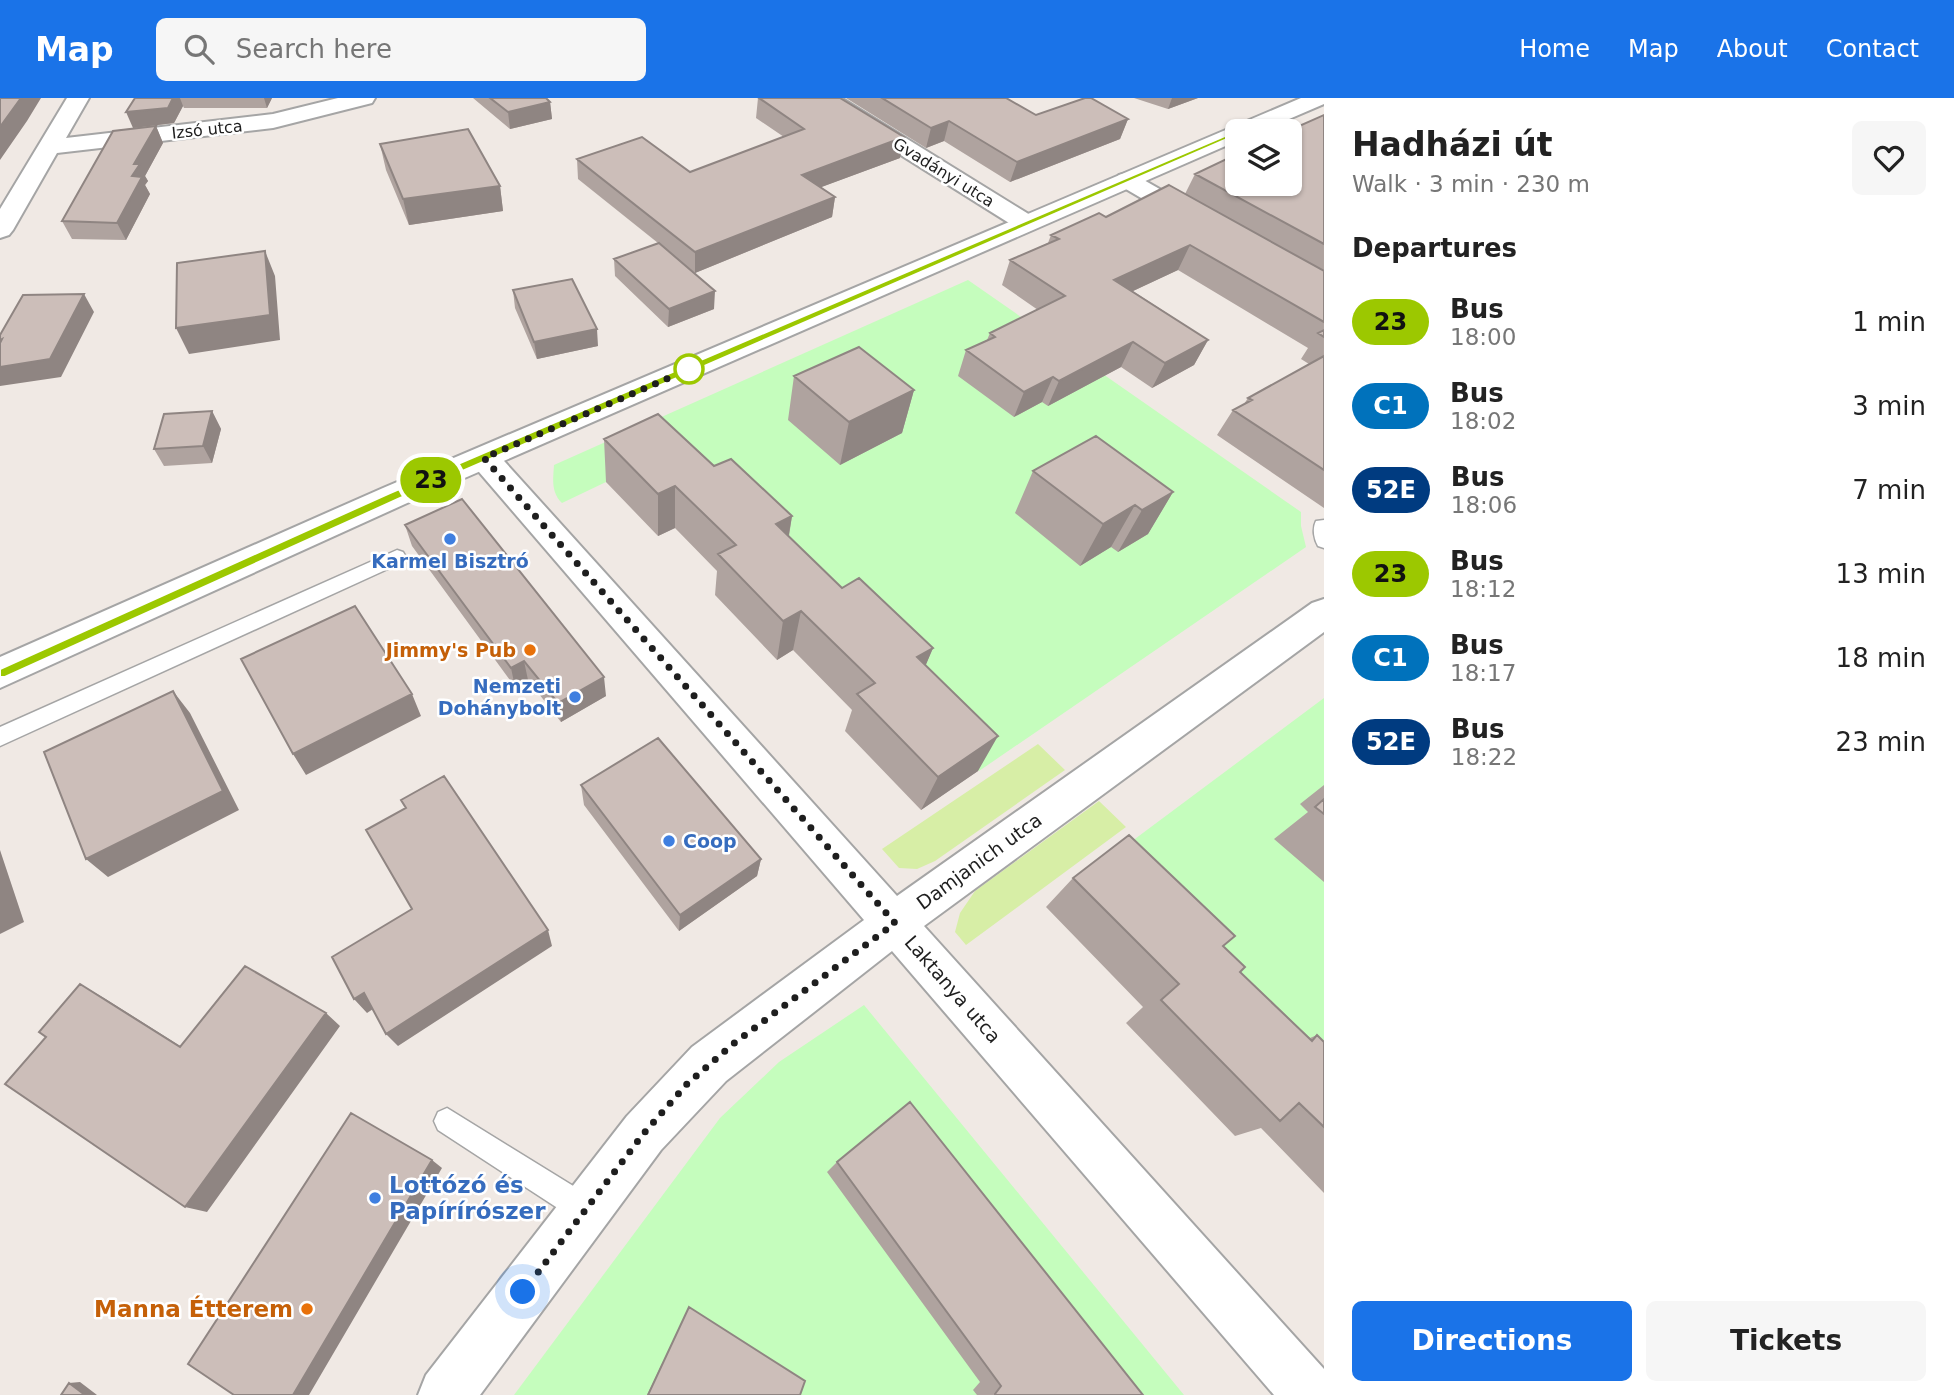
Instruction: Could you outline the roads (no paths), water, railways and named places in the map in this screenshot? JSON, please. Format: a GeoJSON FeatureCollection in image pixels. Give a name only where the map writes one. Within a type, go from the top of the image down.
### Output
{"type":"FeatureCollection","features":[{"type":"Feature","properties":{"kind":"street"},"geometry":{"type":"LineString","coordinates":[[0,230],[6,208],[78,98]]}},
{"type":"Feature","properties":{"kind":"street","name":"Izsó utca"},"geometry":{"type":"LineString","coordinates":[[48,147],[273,121],[364,98]]}},
{"type":"Feature","properties":{"kind":"street","name":"Gvadányi utca"},"geometry":{"type":"LineString","coordinates":[[826,98],[1026,223]]}},
{"type":"Feature","properties":{"kind":"street"},"geometry":{"type":"LineString","coordinates":[[1271,119],[1320,98]]}},
{"type":"Feature","properties":{"kind":"street"},"geometry":{"type":"LineString","coordinates":[[0,673],[484,458],[1225,138]]}},
{"type":"Feature","properties":{"kind":"street"},"geometry":{"type":"LineString","coordinates":[[1127,180],[1222,234]]}},
{"type":"Feature","properties":{"kind":"street","name":"Laktanya utca"},"geometry":{"type":"LineString","coordinates":[[484,458],[1310,1395]]}},
{"type":"Feature","properties":{"kind":"street","name":"Damjanich utca"},"geometry":{"type":"LineString","coordinates":[[446,1395],[664,1109],[709,1064],[895,923],[1324,613]]}},
{"type":"Feature","properties":{"kind":"lane"},"geometry":{"type":"LineString","coordinates":[[0,737],[397,556]]}},
{"type":"Feature","properties":{"kind":"lane"},"geometry":{"type":"LineString","coordinates":[[447,1121],[586,1210]]}},
{"type":"Feature","properties":{"kind":"place","name":"Karmel Bisztró"},"geometry":{"type":"Point","coordinates":[450,539]}},
{"type":"Feature","properties":{"kind":"place","name":"Jimmy's Pub"},"geometry":{"type":"Point","coordinates":[530,650]}},
{"type":"Feature","properties":{"kind":"place","name":"Nemzeti Dohánybolt"},"geometry":{"type":"Point","coordinates":[575,697]}},
{"type":"Feature","properties":{"kind":"place","name":"Coop"},"geometry":{"type":"Point","coordinates":[669,841]}},
{"type":"Feature","properties":{"kind":"place","name":"Lottózó és Papírírószer"},"geometry":{"type":"Point","coordinates":[375,1198]}},
{"type":"Feature","properties":{"kind":"place","name":"Manna Étterem"},"geometry":{"type":"Point","coordinates":[307,1309]}}]}
